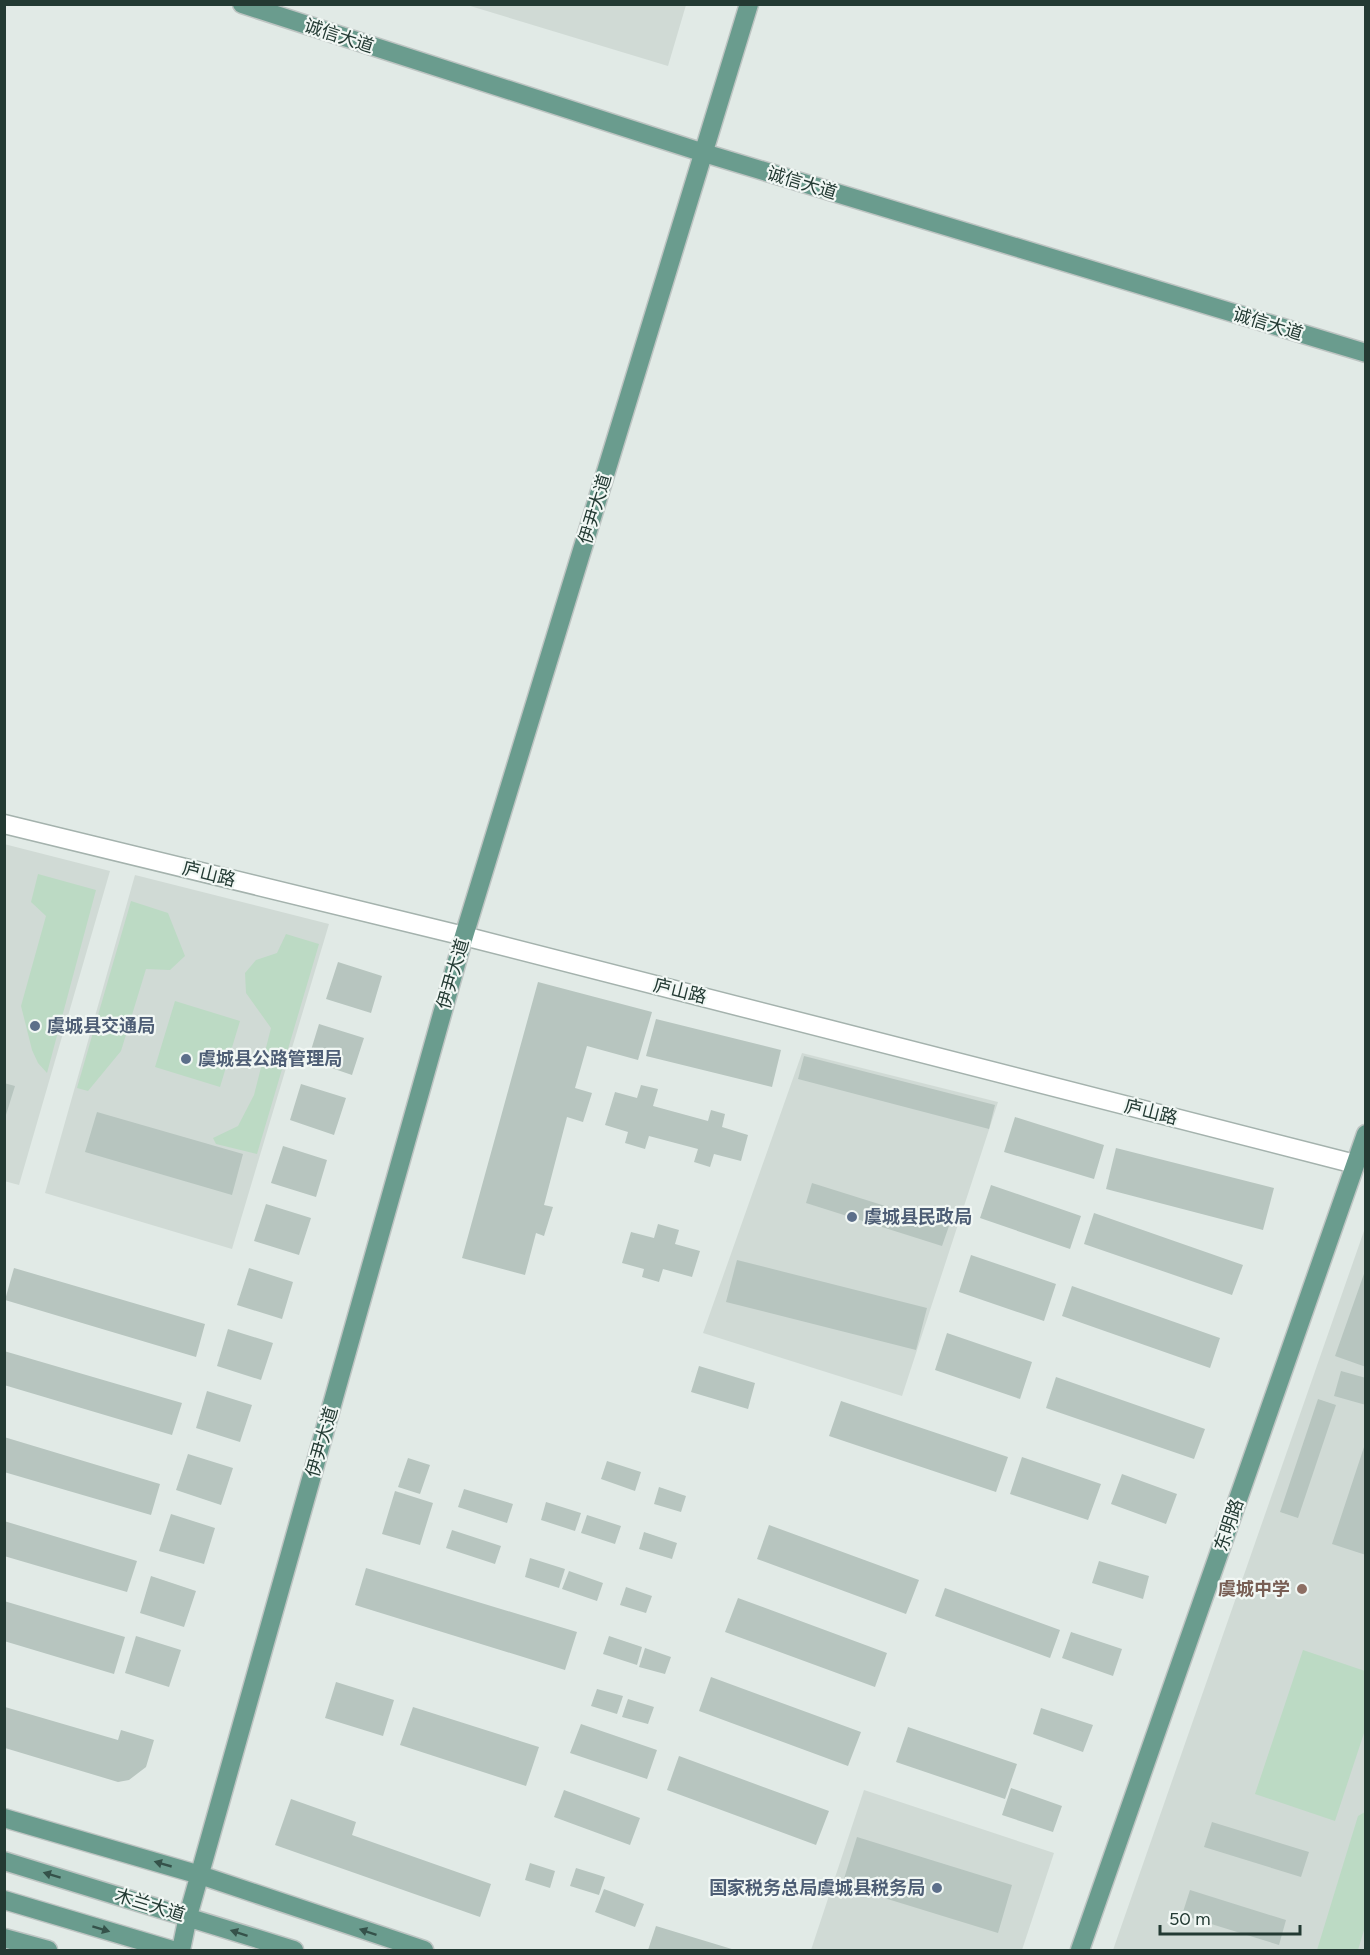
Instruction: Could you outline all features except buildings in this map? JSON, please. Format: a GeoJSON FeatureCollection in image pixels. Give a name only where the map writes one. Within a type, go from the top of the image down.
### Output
{"type":"FeatureCollection","features":[{"type":"Feature","properties":{"kind":"main road","name":"诚信大道"},"geometry":{"type":"LineString","coordinates":[[242,4],[704,153],[1365,354]]}},
{"type":"Feature","properties":{"kind":"main road","name":"伊尹大道"},"geometry":{"type":"LineString","coordinates":[[181,1950],[188,1916],[464,936],[749,4]]}},
{"type":"Feature","properties":{"kind":"main road","name":"东明路"},"geometry":{"type":"LineString","coordinates":[[1080,1950],[1365,1134]]}},
{"type":"Feature","properties":{"kind":"main road"},"geometry":{"type":"LineString","coordinates":[[4,1818],[200,1875],[424,1950]]}},
{"type":"Feature","properties":{"kind":"main road","name":"木兰大道"},"geometry":{"type":"LineString","coordinates":[[4,1861],[294,1950]]}},
{"type":"Feature","properties":{"kind":"main road","name":"木兰大道"},"geometry":{"type":"LineString","coordinates":[[4,1900],[172,1950]]}},
{"type":"Feature","properties":{"kind":"main road"},"geometry":{"type":"LineString","coordinates":[[4,1938],[48,1950]]}},
{"type":"Feature","properties":{"kind":"street","name":"庐山路"},"geometry":{"type":"LineString","coordinates":[[4,824],[464,936],[1355,1164]]}},
{"type":"Feature","properties":{"kind":"shaded area"},"geometry":{"type":"Polygon","coordinates":[[[467,5],[686,5],[668,66],[467,5]]]}},
{"type":"Feature","properties":{"kind":"shaded area","name":"虞城县交通局"},"geometry":{"type":"Polygon","coordinates":[[[4,844],[110,871],[19,1185],[4,1181],[4,844]]]}},
{"type":"Feature","properties":{"kind":"shaded area","name":"虞城县公路管理局"},"geometry":{"type":"Polygon","coordinates":[[[135,875],[329,924],[232,1249],[45,1193],[135,875]]]}},
{"type":"Feature","properties":{"kind":"shaded area","name":"虞城县民政局"},"geometry":{"type":"Polygon","coordinates":[[[802,1053],[998,1102],[902,1396],[703,1333],[802,1053]]]}},
{"type":"Feature","properties":{"kind":"shaded area","name":"虞城中学"},"geometry":{"type":"Polygon","coordinates":[[[1365,1228],[1365,1950],[1113,1950],[1365,1228]]]}},
{"type":"Feature","properties":{"kind":"shaded area","name":"国家税务总局虞城县税务局"},"geometry":{"type":"Polygon","coordinates":[[[864,1790],[1054,1853],[1022,1950],[811,1950],[864,1790]]]}},
{"type":"Feature","properties":{"kind":"green space"},"geometry":{"type":"Polygon","coordinates":[[[38,874],[96,890],[47,1073],[38,1063],[32,1050],[21,1006],[46,916],[31,902],[38,874]]]}},
{"type":"Feature","properties":{"kind":"green space"},"geometry":{"type":"Polygon","coordinates":[[[131,901],[168,913],[185,956],[170,970],[146,969],[121,1051],[88,1091],[77,1088],[131,901]]]}},
{"type":"Feature","properties":{"kind":"green space"},"geometry":{"type":"Polygon","coordinates":[[[286,934],[319,944],[257,1154],[216,1144],[213,1138],[238,1126],[254,1095],[271,1028],[246,993],[245,973],[256,960],[277,953],[286,934]]]}},
{"type":"Feature","properties":{"kind":"green space"},"geometry":{"type":"Polygon","coordinates":[[[175,1001],[240,1021],[220,1087],[155,1067],[175,1001]]]}},
{"type":"Feature","properties":{"kind":"green space"},"geometry":{"type":"Polygon","coordinates":[[[1303,1650],[1365,1671],[1365,1730],[1335,1821],[1255,1794],[1303,1650]]]}},
{"type":"Feature","properties":{"kind":"green space"},"geometry":{"type":"Polygon","coordinates":[[[1365,1812],[1365,1927],[1358,1950],[1317,1950],[1358,1816],[1365,1812]]]}},
{"type":"Feature","properties":{"kind":"place","name":"虞城县交通局"},"geometry":{"type":"Point","coordinates":[35,1026]}},
{"type":"Feature","properties":{"kind":"place","name":"虞城县公路管理局"},"geometry":{"type":"Point","coordinates":[186,1059]}},
{"type":"Feature","properties":{"kind":"place","name":"虞城县民政局"},"geometry":{"type":"Point","coordinates":[852,1217]}},
{"type":"Feature","properties":{"kind":"place","name":"虞城中学"},"geometry":{"type":"Point","coordinates":[1302,1589]}},
{"type":"Feature","properties":{"kind":"place","name":"国家税务总局虞城县税务局"},"geometry":{"type":"Point","coordinates":[937,1888]}}]}
